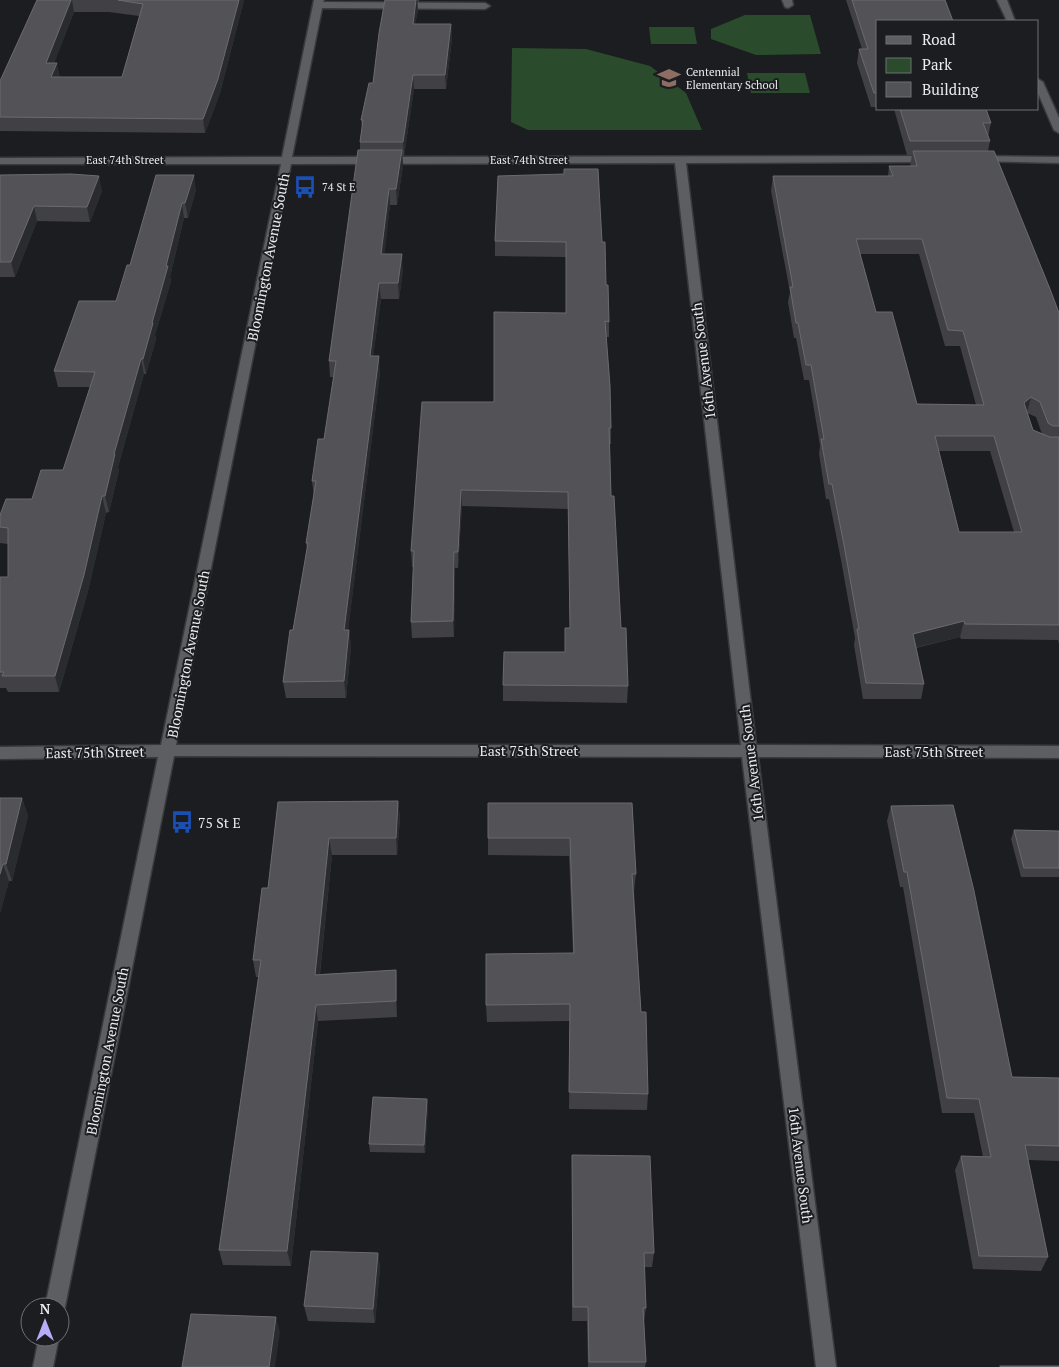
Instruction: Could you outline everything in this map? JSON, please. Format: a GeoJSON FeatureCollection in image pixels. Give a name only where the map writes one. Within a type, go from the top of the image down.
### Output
{"type":"FeatureCollection","features":[{"type":"Feature","properties":{"kind":"street"},"geometry":{"type":"LineString","coordinates":[[1002,0],[1011,20]]}},
{"type":"Feature","properties":{"kind":"street"},"geometry":{"type":"LineString","coordinates":[[318,3],[485,6]]}},
{"type":"Feature","properties":{"kind":"street","name":"Bloomington Avenue South"},"geometry":{"type":"LineString","coordinates":[[57,1297],[318,3]]}},
{"type":"Feature","properties":{"kind":"street"},"geometry":{"type":"LineString","coordinates":[[1039,84],[1059,130]]}},
{"type":"Feature","properties":{"kind":"street","name":"16th Avenue South"},"geometry":{"type":"LineString","coordinates":[[680,159],[749,750],[826,1367]]}},
{"type":"Feature","properties":{"kind":"street","name":"East 74th Street"},"geometry":{"type":"LineString","coordinates":[[0,161],[939,160]]}},
{"type":"Feature","properties":{"kind":"street"},"geometry":{"type":"LineString","coordinates":[[969,160],[1059,160]]}},
{"type":"Feature","properties":{"kind":"street","name":"East 75th Street"},"geometry":{"type":"LineString","coordinates":[[0,753],[749,750],[1059,752]]}},
{"type":"Feature","properties":{"kind":"street"},"geometry":{"type":"LineString","coordinates":[[43,1367],[47,1347]]}},
{"type":"Feature","properties":{"kind":"green space"},"geometry":{"type":"Polygon","coordinates":[[[745,15],[810,15],[821,54],[756,55],[711,39],[711,29],[745,15]]]}},
{"type":"Feature","properties":{"kind":"green space"},"geometry":{"type":"Polygon","coordinates":[[[649,27],[694,27],[697,44],[651,44],[649,27]]]}},
{"type":"Feature","properties":{"kind":"green space"},"geometry":{"type":"Polygon","coordinates":[[[512,48],[586,49],[650,66],[686,93],[702,130],[528,130],[511,122],[512,48]]]}},
{"type":"Feature","properties":{"kind":"green space"},"geometry":{"type":"Polygon","coordinates":[[[747,73],[805,73],[810,93],[751,93],[747,73]]]}},
{"type":"Feature","properties":{"kind":"building"},"geometry":{"type":"Polygon","coordinates":[[[37,0],[71,0],[46,63],[57,63],[51,77],[122,77],[143,4],[118,0],[239,0],[218,79],[203,119],[0,117],[0,81],[37,0]]]}},
{"type":"Feature","properties":{"kind":"building"},"geometry":{"type":"Polygon","coordinates":[[[385,0],[416,0],[413,24],[451,24],[445,75],[413,75],[403,142],[360,142],[363,120],[361,120],[369,83],[373,83],[385,0]]]}},
{"type":"Feature","properties":{"kind":"building"},"geometry":{"type":"Polygon","coordinates":[[[852,0],[945,0],[953,20],[876,20],[876,93],[874,93],[859,49],[868,49],[852,0]]]}},
{"type":"Feature","properties":{"kind":"building"},"geometry":{"type":"Polygon","coordinates":[[[900,110],[986,110],[991,123],[983,123],[990,141],[910,141],[900,110]]]}},
{"type":"Feature","properties":{"kind":"building"},"geometry":{"type":"Polygon","coordinates":[[[358,150],[402,150],[396,189],[389,189],[381,254],[402,254],[398,283],[379,283],[370,356],[379,356],[344,630],[349,630],[344,681],[283,682],[290,630],[293,630],[308,543],[306,543],[316,481],[312,481],[318,439],[324,439],[336,361],[329,361],[358,150]]]}},
{"type":"Feature","properties":{"kind":"building"},"geometry":{"type":"Polygon","coordinates":[[[913,151],[994,151],[1059,313],[1059,426],[1053,426],[1048,423],[1040,402],[1031,397],[1024,403],[1033,430],[1050,437],[1059,437],[1059,625],[965,624],[964,621],[913,634],[924,684],[866,683],[857,629],[859,629],[844,545],[832,484],[829,484],[821,439],[824,439],[811,365],[806,365],[798,323],[796,323],[790,287],[793,287],[773,176],[893,176],[889,166],[917,166],[913,151]],[[856,239],[876,312],[892,312],[917,404],[984,405],[963,331],[948,330],[922,239],[856,239]],[[935,436],[959,532],[1022,532],[994,436],[935,436]]]}},
{"type":"Feature","properties":{"kind":"building"},"geometry":{"type":"Polygon","coordinates":[[[564,169],[598,169],[602,242],[605,242],[606,285],[608,285],[609,322],[605,321],[610,386],[611,496],[614,496],[621,628],[626,628],[628,686],[503,685],[504,652],[565,652],[565,628],[570,628],[568,492],[461,490],[458,552],[454,552],[453,621],[411,622],[414,551],[411,551],[422,402],[494,402],[494,312],[566,313],[566,242],[495,241],[498,176],[564,174],[564,169]]]}},
{"type":"Feature","properties":{"kind":"building"},"geometry":{"type":"Polygon","coordinates":[[[71,174],[99,176],[87,207],[34,206],[11,262],[0,262],[0,175],[71,174]]]}},
{"type":"Feature","properties":{"kind":"building"},"geometry":{"type":"Polygon","coordinates":[[[156,175],[194,175],[185,203],[182,203],[153,323],[114,454],[105,496],[102,496],[84,575],[55,676],[2,676],[4,672],[0,672],[0,577],[8,577],[8,528],[0,527],[0,515],[6,499],[32,499],[41,470],[63,470],[95,372],[54,371],[79,301],[116,301],[127,265],[130,265],[156,175]]]}},
{"type":"Feature","properties":{"kind":"building"},"geometry":{"type":"Polygon","coordinates":[[[0,798],[22,798],[6,864],[3,864],[0,874],[0,798]]]}},
{"type":"Feature","properties":{"kind":"building"},"geometry":{"type":"Polygon","coordinates":[[[398,801],[396,838],[329,838],[315,975],[396,970],[396,1001],[316,1005],[287,1251],[219,1250],[261,960],[253,960],[262,888],[268,888],[278,802],[398,801]]]}},
{"type":"Feature","properties":{"kind":"building"},"geometry":{"type":"Polygon","coordinates":[[[488,803],[632,803],[636,874],[632,874],[641,1012],[646,1012],[648,1094],[569,1092],[570,1004],[486,1005],[486,954],[574,953],[570,838],[488,838],[488,803]]]}},
{"type":"Feature","properties":{"kind":"building"},"geometry":{"type":"Polygon","coordinates":[[[953,805],[974,891],[1012,1077],[1059,1078],[1059,1146],[1025,1145],[1048,1257],[979,1256],[961,1156],[991,1157],[979,1099],[947,1098],[907,872],[904,872],[891,806],[953,805]]]}},
{"type":"Feature","properties":{"kind":"building"},"geometry":{"type":"Polygon","coordinates":[[[1014,830],[1059,831],[1059,868],[1024,868],[1014,830]]]}},
{"type":"Feature","properties":{"kind":"building"},"geometry":{"type":"Polygon","coordinates":[[[373,1097],[427,1099],[424,1145],[369,1144],[373,1097]]]}},
{"type":"Feature","properties":{"kind":"building"},"geometry":{"type":"Polygon","coordinates":[[[572,1155],[650,1156],[654,1253],[644,1253],[646,1308],[643,1308],[646,1362],[589,1362],[588,1307],[573,1307],[572,1155]]]}},
{"type":"Feature","properties":{"kind":"building"},"geometry":{"type":"Polygon","coordinates":[[[311,1251],[378,1253],[373,1309],[304,1306],[311,1251]]]}},
{"type":"Feature","properties":{"kind":"building"},"geometry":{"type":"Polygon","coordinates":[[[191,1314],[276,1317],[269,1367],[182,1367],[191,1314]]]}},
{"type":"Feature","properties":{"kind":"building"},"geometry":{"type":"Polygon","coordinates":[[[1059,1366],[1059,1367],[1000,1367],[1059,1366]]]}},
{"type":"Feature","properties":{"kind":"place","name":"Centennial Elementary School"},"geometry":{"type":"Point","coordinates":[669,78]}},
{"type":"Feature","properties":{"kind":"place","name":"74 St E"},"geometry":{"type":"Point","coordinates":[305,187]}},
{"type":"Feature","properties":{"kind":"place","name":"75 St E"},"geometry":{"type":"Point","coordinates":[182,822]}}]}
